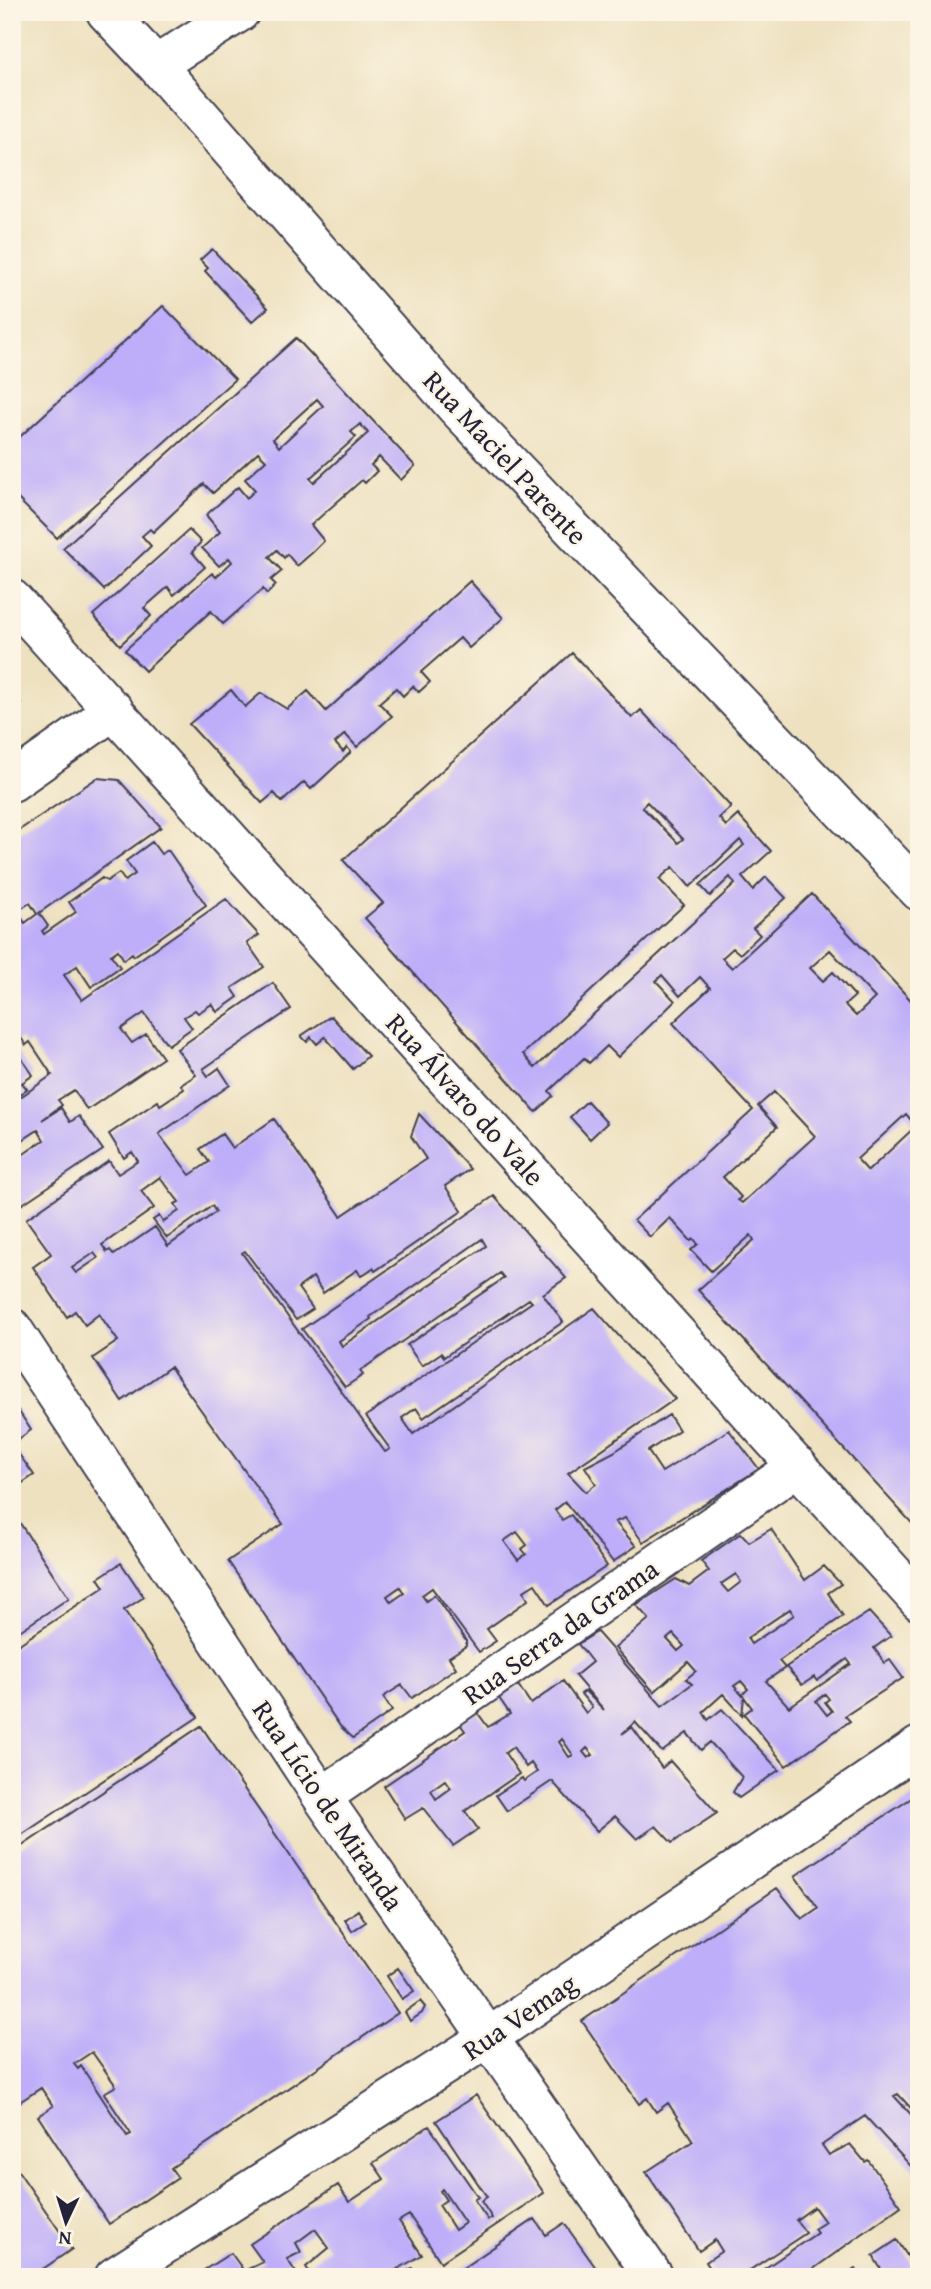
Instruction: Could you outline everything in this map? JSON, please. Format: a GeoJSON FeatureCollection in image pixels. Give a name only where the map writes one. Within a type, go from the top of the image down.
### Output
{"type":"FeatureCollection","features":[{"type":"Feature","properties":{"kind":"street","name":"Rua Maciel Parente"},"geometry":{"type":"LineString","coordinates":[[106,12],[156,65],[455,406],[919,891]]}},
{"type":"Feature","properties":{"kind":"street"},"geometry":{"type":"LineString","coordinates":[[156,65],[240,12]]}},
{"type":"Feature","properties":{"kind":"street","name":"Rua Álvaro do Vale"},"geometry":{"type":"LineString","coordinates":[[12,600],[919,1601]]}},
{"type":"Feature","properties":{"kind":"street"},"geometry":{"type":"LineString","coordinates":[[12,782],[114,710]]}},
{"type":"Feature","properties":{"kind":"street","name":"Rua Lício de Miranda"},"geometry":{"type":"LineString","coordinates":[[12,1328],[322,1797],[654,2277]]}},
{"type":"Feature","properties":{"kind":"street","name":"Rua Serra da Grama"},"geometry":{"type":"LineString","coordinates":[[322,1797],[798,1466]]}},
{"type":"Feature","properties":{"kind":"street","name":"Rua Vemag"},"geometry":{"type":"LineString","coordinates":[[114,2277],[489,2038],[919,1746]]}},
{"type":"Feature","properties":{"kind":"building"},"geometry":{"type":"Polygon","coordinates":[[[212,249],[268,308],[252,322],[205,271],[208,268],[200,260],[212,249]]]}},
{"type":"Feature","properties":{"kind":"building"},"geometry":{"type":"Polygon","coordinates":[[[163,306],[235,379],[57,538],[12,493],[12,444],[163,306]]]}},
{"type":"Feature","properties":{"kind":"building"},"geometry":{"type":"Polygon","coordinates":[[[296,338],[415,466],[401,480],[379,457],[371,465],[377,471],[365,483],[362,480],[311,525],[324,541],[313,552],[297,566],[287,554],[284,558],[277,550],[269,557],[282,571],[271,580],[276,585],[267,594],[263,589],[223,624],[211,611],[145,671],[125,650],[212,573],[216,577],[232,562],[229,558],[219,566],[202,548],[220,532],[206,515],[238,487],[247,498],[255,490],[245,479],[266,460],[258,452],[213,493],[204,484],[153,532],[150,529],[142,536],[151,546],[104,590],[63,548],[296,338]],[[317,399],[273,439],[279,447],[323,406],[317,399]],[[360,424],[351,432],[356,437],[310,478],[314,482],[368,433],[360,424]]]}},
{"type":"Feature","properties":{"kind":"building"},"geometry":{"type":"Polygon","coordinates":[[[189,530],[201,542],[192,552],[205,567],[174,595],[168,587],[144,608],[151,616],[120,645],[93,615],[189,530]]]}},
{"type":"Feature","properties":{"kind":"building"},"geometry":{"type":"Polygon","coordinates":[[[470,581],[503,618],[469,648],[460,638],[421,672],[430,682],[419,692],[413,686],[403,696],[396,688],[379,703],[392,716],[357,747],[345,734],[335,743],[343,752],[347,747],[351,752],[311,789],[304,782],[282,802],[274,793],[262,803],[189,724],[231,690],[245,707],[261,693],[287,709],[308,691],[326,711],[470,581]]]}},
{"type":"Feature","properties":{"kind":"building"},"geometry":{"type":"Polygon","coordinates":[[[572,653],[632,718],[641,710],[731,807],[719,818],[726,826],[738,815],[771,851],[742,877],[753,890],[766,877],[786,898],[753,928],[760,935],[740,954],[733,948],[722,958],[732,968],[812,894],[919,1009],[919,1531],[698,1290],[754,1240],[751,1235],[711,1271],[691,1250],[698,1244],[694,1239],[691,1241],[670,1218],[650,1237],[634,1220],[753,1110],[673,1023],[710,988],[700,977],[680,996],[662,975],[656,981],[675,1001],[618,1057],[607,1046],[589,1063],[584,1058],[549,1091],[553,1096],[536,1112],[365,918],[383,903],[343,860],[572,653]],[[647,802],[642,807],[678,843],[683,839],[647,802]],[[740,840],[690,887],[673,867],[659,879],[684,905],[523,1054],[535,1068],[735,884],[730,877],[710,896],[700,885],[744,845],[740,840]],[[830,950],[810,968],[823,981],[833,972],[855,996],[845,1005],[856,1016],[875,998],[830,950]],[[774,1092],[758,1106],[777,1127],[723,1177],[741,1197],[738,1200],[742,1203],[815,1136],[774,1092]],[[906,1114],[857,1159],[868,1171],[916,1126],[906,1114]]]}},
{"type":"Feature","properties":{"kind":"building"},"geometry":{"type":"Polygon","coordinates":[[[12,691],[21,704],[12,709],[12,691]]]}},
{"type":"Feature","properties":{"kind":"building"},"geometry":{"type":"Polygon","coordinates":[[[97,778],[119,780],[161,827],[39,913],[48,926],[42,931],[44,934],[76,912],[69,902],[102,878],[107,881],[119,873],[125,881],[135,874],[126,861],[152,842],[161,854],[168,850],[206,905],[134,956],[132,953],[124,960],[118,950],[111,955],[120,967],[91,987],[77,966],[64,975],[82,1000],[226,899],[259,935],[247,943],[264,967],[232,988],[238,997],[217,1012],[212,1004],[198,1013],[195,1010],[184,1017],[192,1028],[168,1045],[144,1013],[121,1029],[132,1043],[146,1034],[163,1058],[87,1110],[74,1090],[58,1100],[62,1105],[42,1120],[61,1108],[70,1122],[79,1116],[103,1150],[12,1211],[12,1162],[44,1140],[38,1130],[12,1147],[12,1103],[52,1075],[30,1042],[26,1045],[21,1038],[12,1044],[12,835],[97,778]],[[30,903],[17,911],[25,923],[37,914],[30,903]]]}},
{"type":"Feature","properties":{"kind":"building"},"geometry":{"type":"Polygon","coordinates":[[[273,983],[291,1009],[203,1069],[208,1076],[219,1068],[230,1085],[159,1134],[190,1175],[209,1162],[200,1149],[222,1134],[232,1148],[274,1119],[341,1216],[426,1159],[411,1136],[419,1114],[470,1169],[445,1186],[462,1211],[375,1271],[373,1268],[361,1276],[357,1270],[323,1293],[313,1277],[298,1288],[313,1309],[296,1320],[245,1251],[242,1253],[385,1452],[390,1449],[366,1416],[532,1302],[529,1299],[444,1357],[441,1353],[422,1366],[407,1345],[504,1278],[500,1273],[360,1371],[363,1375],[345,1387],[302,1329],[494,1196],[566,1278],[543,1294],[563,1322],[423,1418],[416,1408],[402,1418],[413,1434],[594,1308],[675,1399],[568,1473],[586,1492],[596,1484],[585,1467],[614,1452],[669,1415],[679,1430],[648,1451],[662,1472],[729,1430],[759,1469],[643,1542],[625,1518],[615,1522],[636,1546],[613,1562],[565,1502],[555,1510],[562,1520],[571,1515],[607,1566],[549,1605],[535,1584],[524,1591],[528,1600],[487,1629],[496,1641],[479,1652],[432,1588],[422,1595],[426,1601],[434,1595],[466,1641],[466,1646],[449,1657],[456,1668],[412,1698],[402,1685],[383,1697],[392,1711],[353,1738],[340,1726],[228,1561],[283,1524],[170,1367],[122,1401],[93,1358],[118,1341],[99,1314],[85,1325],[75,1311],[67,1317],[33,1267],[51,1254],[26,1219],[109,1161],[118,1174],[138,1161],[132,1152],[124,1158],[109,1134],[158,1101],[160,1105],[184,1089],[181,1085],[196,1075],[177,1049],[273,983]],[[160,1177],[141,1191],[154,1208],[102,1245],[107,1252],[110,1250],[114,1255],[155,1227],[168,1246],[216,1212],[212,1206],[167,1238],[153,1220],[159,1216],[163,1222],[179,1211],[175,1204],[179,1202],[160,1177]],[[482,1239],[370,1317],[371,1319],[339,1341],[342,1346],[486,1246],[482,1239]],[[94,1253],[72,1268],[76,1273],[98,1258],[94,1253]],[[517,1532],[504,1541],[518,1560],[526,1554],[522,1549],[527,1545],[517,1532]],[[400,1587],[387,1596],[391,1602],[404,1593],[400,1587]]]}},
{"type":"Feature","properties":{"kind":"building"},"geometry":{"type":"Polygon","coordinates":[[[331,1016],[368,1056],[353,1069],[325,1037],[317,1044],[311,1037],[307,1042],[301,1036],[331,1016]]]}},
{"type":"Feature","properties":{"kind":"building"},"geometry":{"type":"Polygon","coordinates":[[[12,1044],[33,1075],[22,1083],[27,1089],[12,1099],[12,1044]]]}},
{"type":"Feature","properties":{"kind":"building"},"geometry":{"type":"Polygon","coordinates":[[[587,1101],[607,1123],[590,1139],[570,1117],[587,1101]]]}},
{"type":"Feature","properties":{"kind":"building"},"geometry":{"type":"Polygon","coordinates":[[[18,1410],[31,1430],[16,1441],[12,1435],[12,1414],[18,1410]]]}},
{"type":"Feature","properties":{"kind":"building"},"geometry":{"type":"Polygon","coordinates":[[[12,1445],[34,1475],[12,1490],[12,1445]]]}},
{"type":"Feature","properties":{"kind":"building"},"geometry":{"type":"Polygon","coordinates":[[[12,1511],[69,1598],[12,1636],[12,1511]]]}},
{"type":"Feature","properties":{"kind":"building"},"geometry":{"type":"Polygon","coordinates":[[[771,1529],[805,1580],[824,1566],[841,1584],[828,1593],[843,1616],[779,1661],[785,1668],[766,1681],[789,1707],[851,1664],[847,1659],[817,1681],[814,1677],[802,1685],[786,1667],[869,1612],[891,1636],[874,1648],[885,1663],[890,1660],[903,1678],[845,1716],[850,1721],[786,1766],[744,1714],[752,1708],[744,1697],[742,1715],[723,1694],[703,1712],[708,1720],[722,1709],[779,1770],[739,1798],[733,1792],[742,1777],[710,1742],[701,1750],[687,1733],[662,1752],[635,1722],[622,1734],[632,1727],[662,1768],[670,1761],[717,1813],[672,1843],[656,1826],[637,1839],[615,1816],[597,1831],[552,1781],[507,1811],[496,1795],[522,1778],[524,1781],[537,1772],[531,1763],[526,1767],[513,1747],[505,1753],[519,1774],[465,1811],[478,1829],[453,1846],[423,1808],[405,1819],[384,1786],[465,1731],[460,1724],[477,1712],[488,1727],[510,1714],[499,1698],[518,1685],[531,1704],[563,1681],[586,1713],[592,1707],[581,1694],[585,1691],[604,1710],[575,1676],[592,1662],[578,1644],[597,1632],[662,1706],[692,1684],[686,1679],[696,1671],[688,1662],[654,1692],[615,1648],[649,1619],[636,1605],[676,1579],[689,1586],[709,1571],[701,1561],[741,1533],[749,1542],[771,1529]],[[736,1574],[721,1584],[728,1592],[741,1582],[736,1574]],[[790,1609],[747,1638],[751,1644],[794,1615],[790,1609]],[[673,1634],[667,1639],[678,1651],[684,1646],[673,1634]],[[741,1681],[734,1686],[742,1695],[748,1689],[741,1681]],[[825,1694],[816,1701],[827,1715],[832,1711],[825,1702],[829,1699],[825,1694]],[[562,1739],[559,1742],[569,1757],[573,1755],[562,1739]],[[587,1748],[583,1752],[588,1758],[593,1755],[587,1748]],[[445,1780],[431,1790],[436,1799],[451,1788],[445,1780]]]}},
{"type":"Feature","properties":{"kind":"building"},"geometry":{"type":"Polygon","coordinates":[[[121,1563],[144,1597],[124,1610],[198,1717],[14,1840],[19,1848],[201,1726],[398,2013],[171,2168],[178,2178],[109,2224],[38,2116],[53,2106],[41,2088],[12,2107],[12,1999],[18,1995],[12,1986],[12,1649],[104,1587],[98,1578],[121,1563]],[[92,2052],[74,2064],[78,2069],[81,2066],[127,2136],[131,2134],[104,2093],[116,2086],[92,2052]]]}},
{"type":"Feature","properties":{"kind":"building"},"geometry":{"type":"Polygon","coordinates":[[[919,1793],[919,2117],[898,2094],[894,2096],[919,2123],[919,2175],[865,2116],[822,2145],[829,2155],[850,2144],[865,2162],[868,2160],[901,2206],[802,2277],[752,2277],[817,2233],[814,2229],[825,2222],[814,2207],[796,2220],[806,2233],[744,2274],[747,2277],[716,2277],[706,2262],[722,2251],[715,2240],[699,2251],[646,2172],[693,2141],[668,2103],[656,2112],[647,2098],[639,2104],[582,2021],[777,1888],[802,1919],[818,1908],[795,1876],[919,1793]]]}},
{"type":"Feature","properties":{"kind":"building"},"geometry":{"type":"Polygon","coordinates":[[[358,1910],[366,1922],[352,1931],[345,1920],[358,1910]]]}},
{"type":"Feature","properties":{"kind":"building"},"geometry":{"type":"Polygon","coordinates":[[[398,1968],[414,1991],[402,1999],[387,1976],[398,1968]]]}},
{"type":"Feature","properties":{"kind":"building"},"geometry":{"type":"Polygon","coordinates":[[[420,2001],[425,2007],[422,2013],[410,2021],[405,2012],[420,2001]]]}},
{"type":"Feature","properties":{"kind":"building"},"geometry":{"type":"Polygon","coordinates":[[[476,2095],[544,2193],[441,2262],[409,2215],[399,2221],[422,2255],[396,2270],[399,2275],[412,2268],[418,2277],[313,2277],[306,2267],[329,2248],[315,2229],[296,2243],[301,2252],[287,2259],[299,2277],[193,2277],[231,2253],[244,2271],[263,2262],[250,2244],[338,2185],[349,2202],[384,2179],[373,2163],[429,2126],[478,2197],[474,2200],[488,2220],[492,2218],[481,2201],[487,2197],[436,2121],[476,2095]],[[442,2189],[440,2191],[446,2200],[439,2205],[455,2230],[465,2223],[442,2189]]]}},
{"type":"Feature","properties":{"kind":"building"},"geometry":{"type":"Polygon","coordinates":[[[12,2162],[72,2249],[31,2277],[12,2277],[12,2162]]]}},
{"type":"Feature","properties":{"kind":"building"},"geometry":{"type":"Polygon","coordinates":[[[535,2219],[546,2235],[564,2223],[596,2268],[582,2277],[456,2277],[454,2274],[535,2219]]]}},
{"type":"Feature","properties":{"kind":"building"},"geometry":{"type":"Polygon","coordinates":[[[897,2240],[919,2277],[886,2277],[873,2256],[897,2240]]]}},
{"type":"Feature","properties":{"kind":"building"},"geometry":{"type":"Polygon","coordinates":[[[855,2268],[861,2277],[843,2277],[855,2268]]]}}]}
